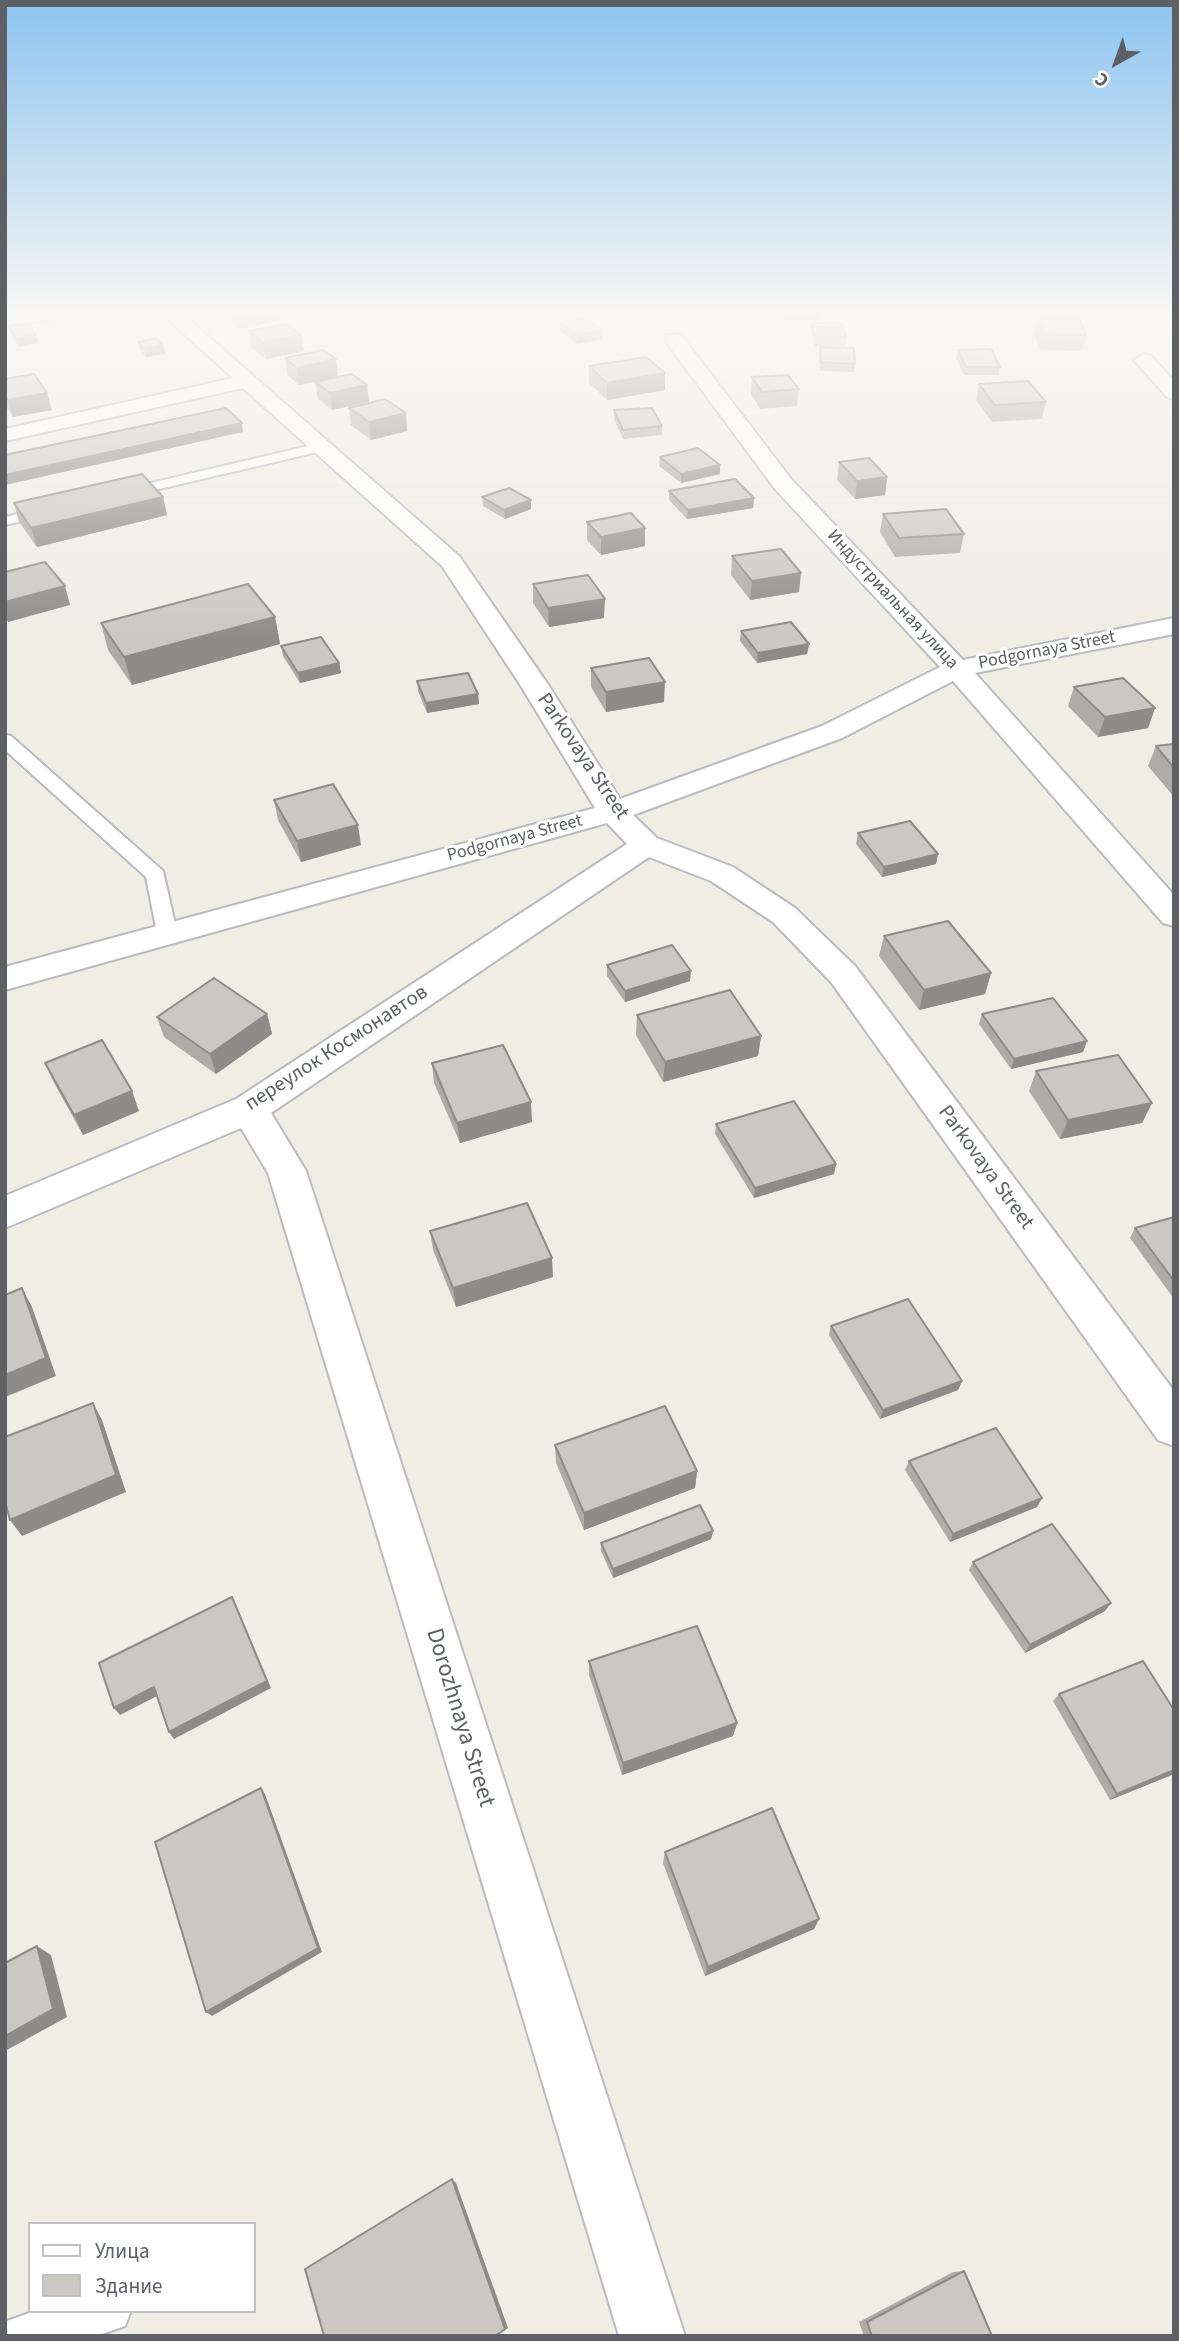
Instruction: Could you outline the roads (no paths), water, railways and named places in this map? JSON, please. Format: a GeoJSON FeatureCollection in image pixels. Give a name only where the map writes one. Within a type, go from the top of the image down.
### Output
{"type":"FeatureCollection","features":[{"type":"Feature","properties":{"kind":"street"},"geometry":{"type":"LineString","coordinates":[[5,435],[71,420]]}},
{"type":"Feature","properties":{"kind":"street","name":"Parkovaya Street"},"geometry":{"type":"LineString","coordinates":[[291,420],[451,561],[535,686],[614,812],[646,845],[722,874],[784,915],[843,974],[1174,1426]]}},
{"type":"Feature","properties":{"kind":"street","name":"Индустриальная улица"},"geometry":{"type":"LineString","coordinates":[[735,420],[783,484],[957,670],[1174,916]]}},
{"type":"Feature","properties":{"kind":"street","name":"Podgornaya Street"},"geometry":{"type":"LineString","coordinates":[[5,979],[614,812],[832,732],[957,670],[1174,626]]}},
{"type":"Feature","properties":{"kind":"street","name":"переулок Космонавтов"},"geometry":{"type":"LineString","coordinates":[[5,1213],[249,1109],[646,845]]}},
{"type":"Feature","properties":{"kind":"street","name":"Dorozhnaya Street"},"geometry":{"type":"LineString","coordinates":[[249,1109],[288,1171],[652,2336]]}},
{"type":"Feature","properties":{"kind":"lane"},"geometry":{"type":"LineString","coordinates":[[110,496],[321,447]]}},
{"type":"Feature","properties":{"kind":"lane"},"geometry":{"type":"LineString","coordinates":[[5,521],[71,506]]}},
{"type":"Feature","properties":{"kind":"lane"},"geometry":{"type":"LineString","coordinates":[[5,740],[156,875],[167,933]]}},
{"type":"Feature","properties":{"kind":"lane"},"geometry":{"type":"LineString","coordinates":[[22,2336],[103,2313]]}}]}
